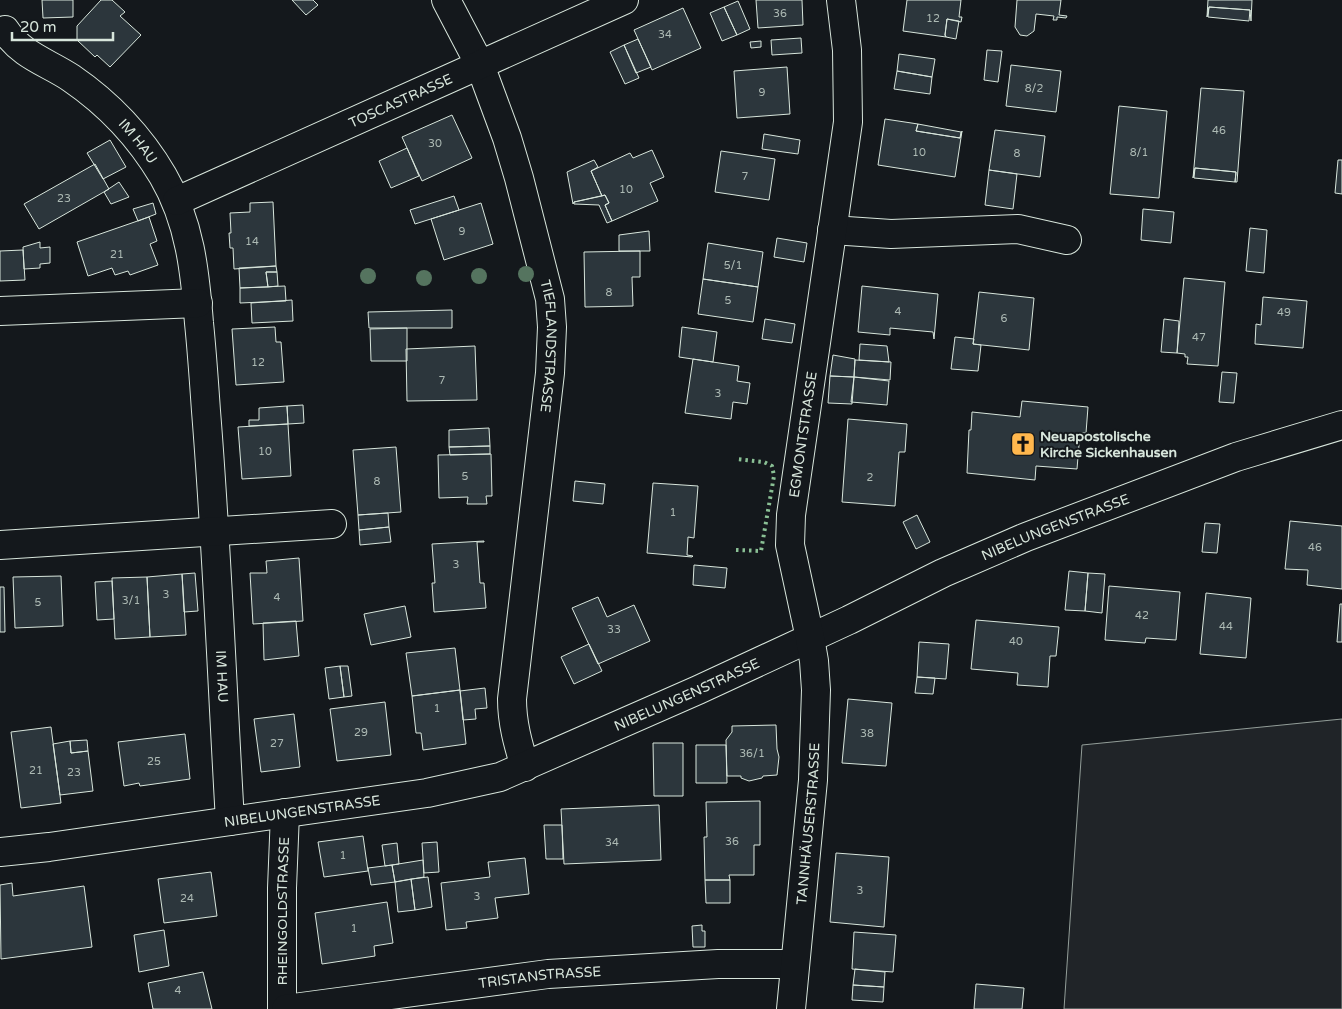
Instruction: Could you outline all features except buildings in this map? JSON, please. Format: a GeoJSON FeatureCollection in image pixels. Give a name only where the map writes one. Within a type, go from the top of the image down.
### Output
{"type":"FeatureCollection","features":[{"type":"Feature","properties":{"kind":"street","name":"TIEFLANDSTRASSE"},"geometry":{"type":"LineString","coordinates":[[446,0],[480,65],[507,138],[543,266],[550,299],[552,327],[549,382],[512,699],[514,729],[525,767]]}},
{"type":"Feature","properties":{"kind":"street","name":"TOSCASTRASSE"},"geometry":{"type":"LineString","coordinates":[[176,200],[624,0]]}},
{"type":"Feature","properties":{"kind":"street","name":"EGMONTSTRASSE"},"geometry":{"type":"LineString","coordinates":[[810,638],[790,545],[790,515],[848,122],[847,50],[841,0]]}},
{"type":"Feature","properties":{"kind":"street","name":"IM HAU"},"geometry":{"type":"LineString","coordinates":[[5,30],[12,41],[23,50],[71,78],[114,113],[152,158],[176,200],[186,228],[193,258],[198,303],[214,532],[230,821]]}},
{"type":"Feature","properties":{"kind":"street"},"geometry":{"type":"LineString","coordinates":[[832,230],[891,234],[1018,229],[1067,240]]}},
{"type":"Feature","properties":{"kind":"street"},"geometry":{"type":"LineString","coordinates":[[0,311],[198,303]]}},
{"type":"Feature","properties":{"kind":"street","name":"NIBELUNGENSTRASSE"},"geometry":{"type":"LineString","coordinates":[[0,852],[427,793],[500,777],[810,638],[943,573],[1026,537],[1236,457],[1342,425]]}},
{"type":"Feature","properties":{"kind":"street"},"geometry":{"type":"LineString","coordinates":[[0,545],[332,524]]}},
{"type":"Feature","properties":{"kind":"street","name":"TANNHÄUSERSTRASSE"},"geometry":{"type":"LineString","coordinates":[[792,1009],[808,842],[816,724],[814,661],[810,638]]}},
{"type":"Feature","properties":{"kind":"street","name":"RHEINGOLDSTRASSE"},"geometry":{"type":"LineString","coordinates":[[282,1009],[282,888],[285,813]]}},
{"type":"Feature","properties":{"kind":"street","name":"TRISTANSTRASSE"},"geometry":{"type":"LineString","coordinates":[[286,1009],[548,974],[718,964],[795,964]]}},
{"type":"Feature","properties":{"kind":"shaded area"},"geometry":{"type":"Polygon","coordinates":[[[1342,719],[1342,1009],[1064,1009],[1082,745],[1342,719]]]}},
{"type":"Feature","properties":{"kind":"hedge"},"geometry":{"type":"LineString","coordinates":[[736,459],[764,462],[772,466],[774,476],[761,551],[736,550]]}},
{"type":"Feature","properties":{"kind":"place","name":"Neuapostolische Kirche Sickenhausen"},"geometry":{"type":"Point","coordinates":[1023,444]}}]}
